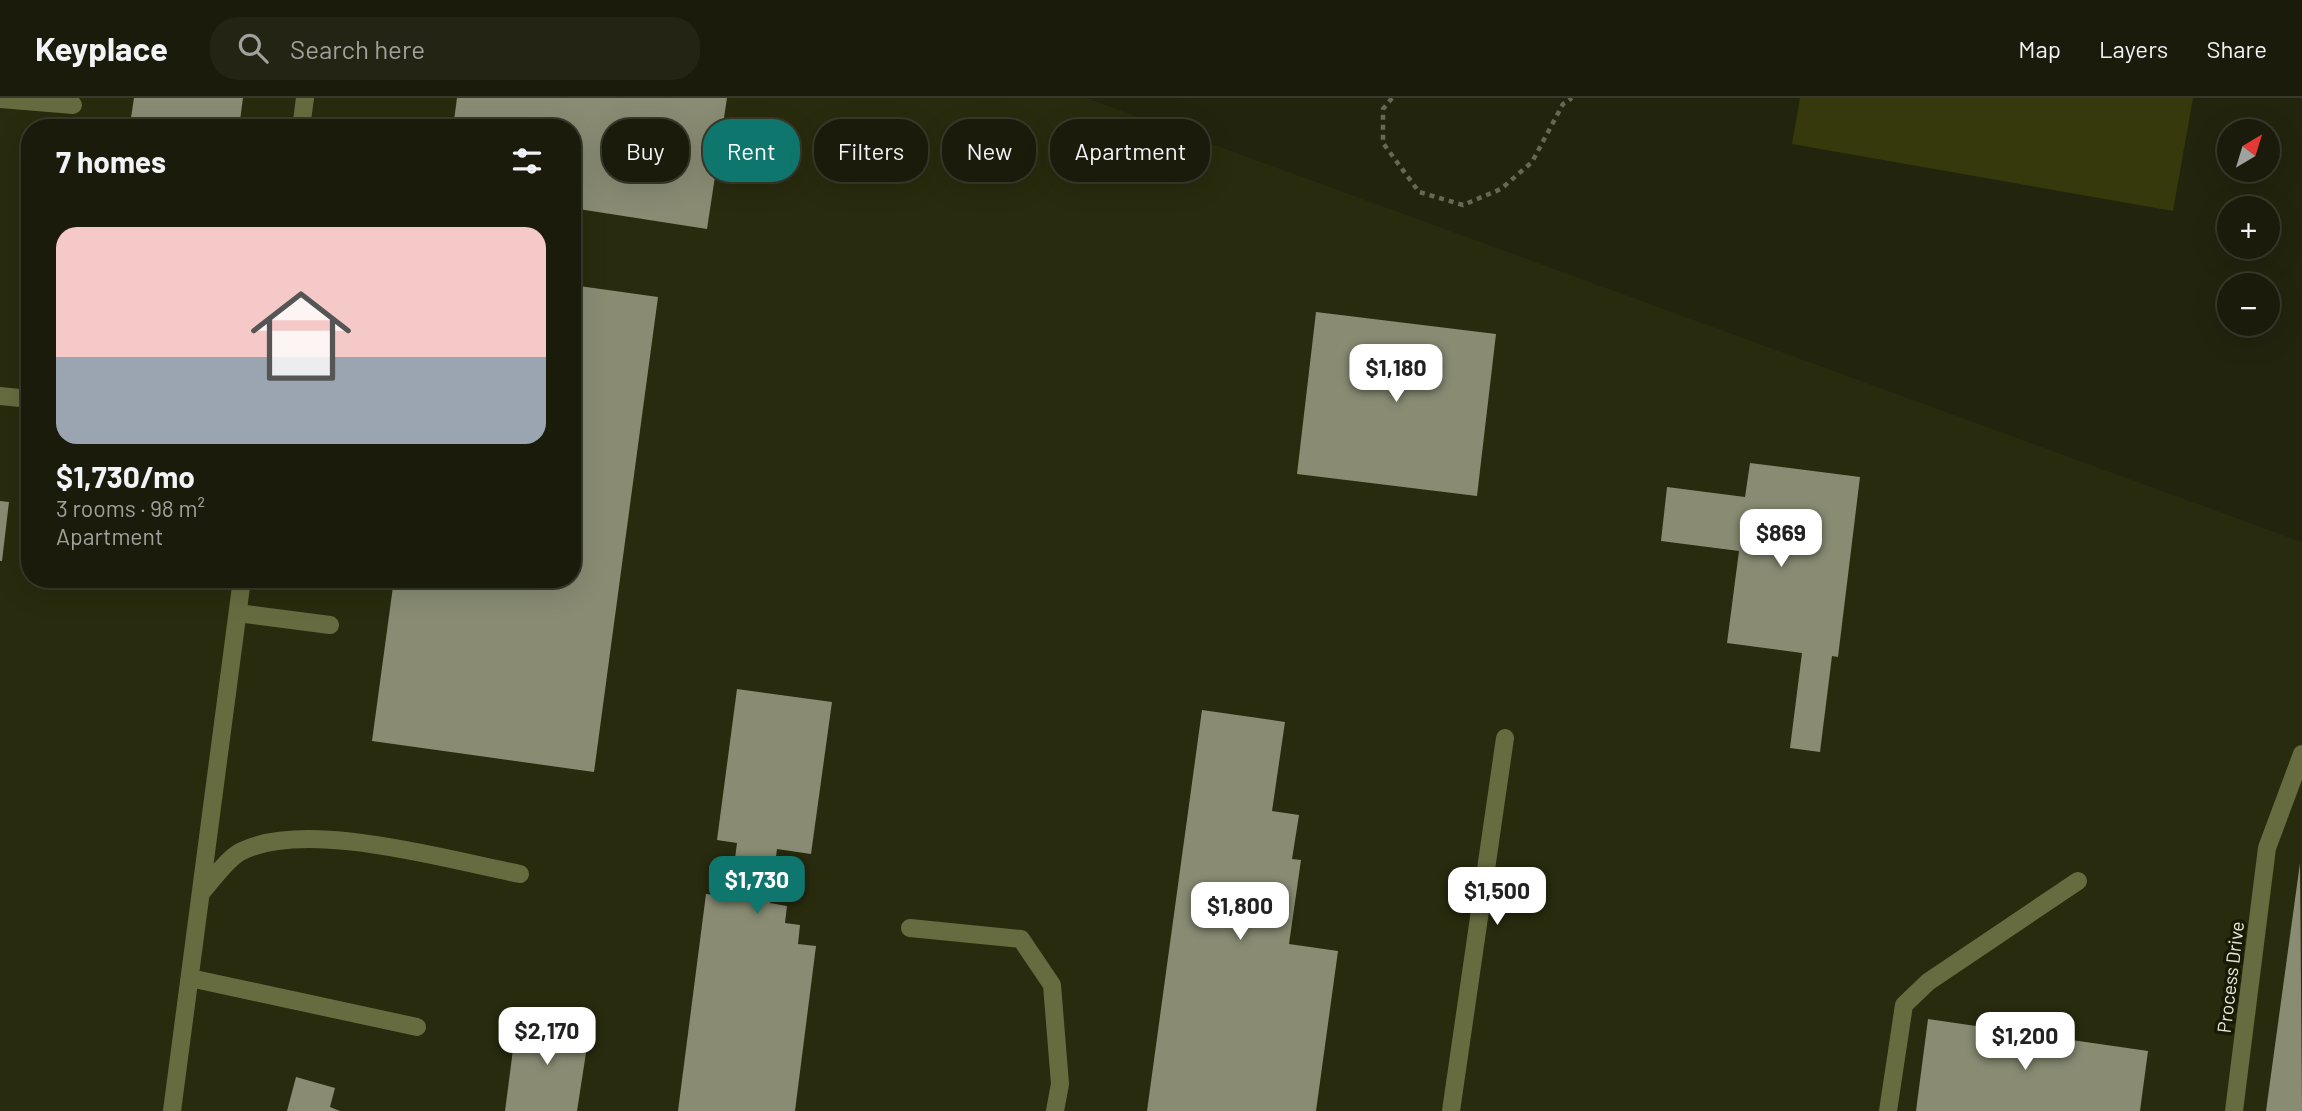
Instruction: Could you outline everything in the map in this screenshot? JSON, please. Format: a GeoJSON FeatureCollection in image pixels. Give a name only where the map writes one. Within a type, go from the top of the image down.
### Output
{"type":"FeatureCollection","features":[{"type":"Feature","properties":{"kind":"street"},"geometry":{"type":"LineString","coordinates":[[302,119],[305,98]]}},
{"type":"Feature","properties":{"kind":"street"},"geometry":{"type":"LineString","coordinates":[[0,99],[73,105]]}},
{"type":"Feature","properties":{"kind":"street"},"geometry":{"type":"LineString","coordinates":[[0,396],[21,398]]}},
{"type":"Feature","properties":{"kind":"street"},"geometry":{"type":"LineString","coordinates":[[172,1111],[241,588]]}},
{"type":"Feature","properties":{"kind":"street"},"geometry":{"type":"LineString","coordinates":[[238,613],[330,625]]}},
{"type":"Feature","properties":{"kind":"street"},"geometry":{"type":"LineString","coordinates":[[1451,1111],[1505,738]]}},
{"type":"Feature","properties":{"kind":"street","name":"Process Drive"},"geometry":{"type":"LineString","coordinates":[[2234,1111],[2267,848],[2302,754]]}},
{"type":"Feature","properties":{"kind":"street"},"geometry":{"type":"LineString","coordinates":[[201,893],[240,851],[296,838],[364,844],[520,874]]}},
{"type":"Feature","properties":{"kind":"street"},"geometry":{"type":"LineString","coordinates":[[1888,1111],[1903,1005],[1928,982],[2078,881]]}},
{"type":"Feature","properties":{"kind":"street"},"geometry":{"type":"LineString","coordinates":[[911,928],[1021,939],[1052,985],[1060,1084],[1055,1111]]}},
{"type":"Feature","properties":{"kind":"street"},"geometry":{"type":"LineString","coordinates":[[190,978],[417,1027]]}},
{"type":"Feature","properties":{"kind":"path"},"geometry":{"type":"LineString","coordinates":[[1392,98],[1383,109],[1383,143],[1419,192],[1463,205],[1501,189],[1532,162],[1563,104],[1572,98]]}},
{"type":"Feature","properties":{"kind":"shaded area"},"geometry":{"type":"Polygon","coordinates":[[[0,98],[1086,98],[1144,119],[1050,119],[1050,182],[1210,182],[1210,143],[2302,542],[2302,1111],[0,1111],[0,98]]]}},
{"type":"Feature","properties":{"kind":"shaded area"},"geometry":{"type":"Polygon","coordinates":[[[1800,98],[2193,98],[2173,211],[1792,144],[1800,98]]]}},
{"type":"Feature","properties":{"kind":"building"},"geometry":{"type":"Polygon","coordinates":[[[134,98],[243,98],[240,119],[131,119],[134,98]]]}},
{"type":"Feature","properties":{"kind":"building"},"geometry":{"type":"Polygon","coordinates":[[[457,98],[727,98],[724,119],[703,119],[703,182],[714,182],[707,229],[581,209],[581,119],[454,119],[457,98]]]}},
{"type":"Feature","properties":{"kind":"building"},"geometry":{"type":"Polygon","coordinates":[[[581,286],[658,297],[594,772],[372,741],[393,588],[581,588],[581,286]]]}},
{"type":"Feature","properties":{"kind":"building"},"geometry":{"type":"Polygon","coordinates":[[[1316,312],[1496,334],[1477,496],[1297,474],[1316,312]]]}},
{"type":"Feature","properties":{"kind":"building"},"geometry":{"type":"Polygon","coordinates":[[[1750,463],[1860,477],[1838,657],[1832,656],[1820,752],[1790,748],[1802,653],[1727,643],[1739,551],[1661,541],[1667,487],[1745,497],[1750,463]]]}},
{"type":"Feature","properties":{"kind":"building"},"geometry":{"type":"Polygon","coordinates":[[[0,501],[9,502],[2,561],[0,561],[0,501]]]}},
{"type":"Feature","properties":{"kind":"building"},"geometry":{"type":"Polygon","coordinates":[[[737,689],[832,702],[811,854],[777,849],[770,903],[787,906],[785,923],[800,925],[798,944],[816,946],[795,1111],[678,1111],[706,894],[730,897],[737,843],[717,840],[737,689]]]}},
{"type":"Feature","properties":{"kind":"building"},"geometry":{"type":"Polygon","coordinates":[[[1202,710],[1285,722],[1272,811],[1299,815],[1292,859],[1301,860],[1289,944],[1338,951],[1316,1111],[1147,1111],[1202,710]]]}},
{"type":"Feature","properties":{"kind":"building"},"geometry":{"type":"Polygon","coordinates":[[[2300,863],[2302,1111],[2266,1111],[2300,863]]]}},
{"type":"Feature","properties":{"kind":"building"},"geometry":{"type":"Polygon","coordinates":[[[517,1019],[590,1027],[577,1111],[505,1111],[517,1019]]]}},
{"type":"Feature","properties":{"kind":"building"},"geometry":{"type":"Polygon","coordinates":[[[1928,1019],[2148,1051],[2140,1111],[1916,1111],[1928,1019]]]}},
{"type":"Feature","properties":{"kind":"building"},"geometry":{"type":"Polygon","coordinates":[[[296,1077],[335,1088],[330,1107],[340,1111],[287,1111],[296,1077]]]}}]}
